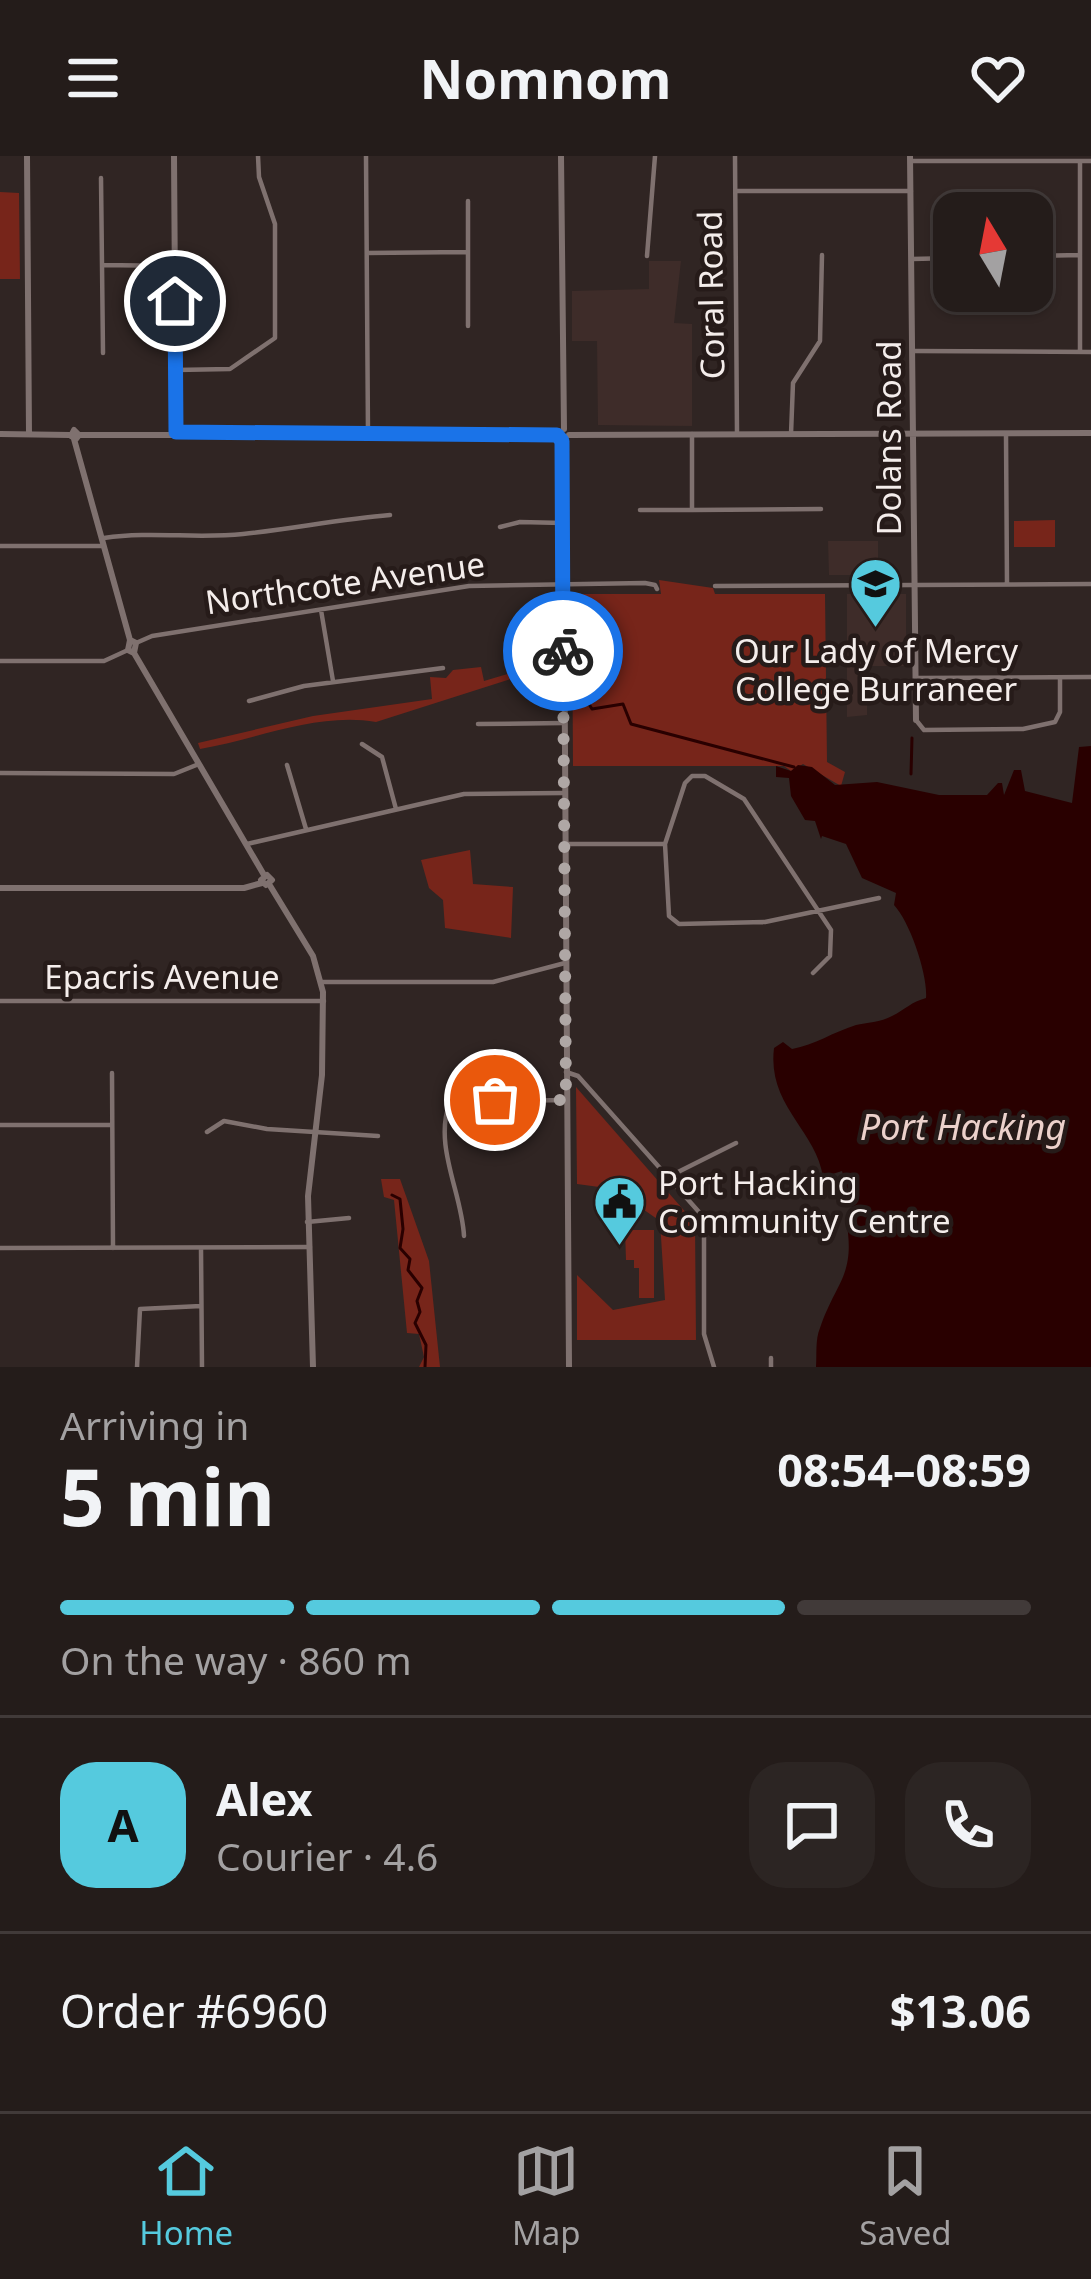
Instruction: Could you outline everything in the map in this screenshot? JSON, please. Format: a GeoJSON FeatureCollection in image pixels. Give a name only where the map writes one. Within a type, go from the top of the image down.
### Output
{"type":"FeatureCollection","features":[{"type":"Feature","properties":{"kind":"street"},"geometry":{"type":"LineString","coordinates":[[27,156],[29,434]]}},
{"type":"Feature","properties":{"kind":"street"},"geometry":{"type":"LineString","coordinates":[[174,156],[176,432]]}},
{"type":"Feature","properties":{"kind":"street"},"geometry":{"type":"LineString","coordinates":[[176,370],[230,369],[275,338],[275,228],[259,177],[258,156]]}},
{"type":"Feature","properties":{"kind":"street"},"geometry":{"type":"LineString","coordinates":[[366,156],[368,434]]}},
{"type":"Feature","properties":{"kind":"street"},"geometry":{"type":"LineString","coordinates":[[561,156],[569,1367]]}},
{"type":"Feature","properties":{"kind":"street"},"geometry":{"type":"LineString","coordinates":[[647,256],[655,156]]}},
{"type":"Feature","properties":{"kind":"street","name":"Coral Road"},"geometry":{"type":"LineString","coordinates":[[734,156],[737,434]]}},
{"type":"Feature","properties":{"kind":"street"},"geometry":{"type":"LineString","coordinates":[[910,158],[1091,161]]}},
{"type":"Feature","properties":{"kind":"street","name":"Dolans Road"},"geometry":{"type":"LineString","coordinates":[[910,158],[916,720]]}},
{"type":"Feature","properties":{"kind":"street"},"geometry":{"type":"LineString","coordinates":[[1080,161],[1080,352]]}},
{"type":"Feature","properties":{"kind":"street"},"geometry":{"type":"LineString","coordinates":[[101,178],[103,353]]}},
{"type":"Feature","properties":{"kind":"street"},"geometry":{"type":"LineString","coordinates":[[734,191],[910,191]]}},
{"type":"Feature","properties":{"kind":"street"},"geometry":{"type":"LineString","coordinates":[[468,201],[468,326]]}},
{"type":"Feature","properties":{"kind":"street"},"geometry":{"type":"LineString","coordinates":[[367,253],[467,252]]}},
{"type":"Feature","properties":{"kind":"street"},"geometry":{"type":"LineString","coordinates":[[791,434],[793,383],[820,341],[822,255]]}},
{"type":"Feature","properties":{"kind":"street"},"geometry":{"type":"LineString","coordinates":[[1053,256],[1080,255]]}},
{"type":"Feature","properties":{"kind":"street"},"geometry":{"type":"LineString","coordinates":[[911,259],[933,258]]}},
{"type":"Feature","properties":{"kind":"street"},"geometry":{"type":"LineString","coordinates":[[102,266],[175,266]]}},
{"type":"Feature","properties":{"kind":"street"},"geometry":{"type":"LineString","coordinates":[[913,351],[1091,352]]}},
{"type":"Feature","properties":{"kind":"street"},"geometry":{"type":"LineString","coordinates":[[0,434],[1091,434]]}},
{"type":"Feature","properties":{"kind":"street"},"geometry":{"type":"LineString","coordinates":[[692,434],[692,510]]}},
{"type":"Feature","properties":{"kind":"street"},"geometry":{"type":"LineString","coordinates":[[1006,434],[1007,584]]}},
{"type":"Feature","properties":{"kind":"street"},"geometry":{"type":"LineString","coordinates":[[75,436],[133,641],[131,651],[265,881],[305,940],[321,982],[322,1075],[307,1222],[313,1367]]}},
{"type":"Feature","properties":{"kind":"street"},"geometry":{"type":"LineString","coordinates":[[640,510],[821,509]]}},
{"type":"Feature","properties":{"kind":"street"},"geometry":{"type":"LineString","coordinates":[[0,547],[102,542],[172,532],[243,534],[346,517],[390,515]]}},
{"type":"Feature","properties":{"kind":"street"},"geometry":{"type":"LineString","coordinates":[[500,527],[563,523]]}},
{"type":"Feature","properties":{"kind":"street"},"geometry":{"type":"LineString","coordinates":[[715,586],[1091,584]]}},
{"type":"Feature","properties":{"kind":"street","name":"Northcote Avenue"},"geometry":{"type":"LineString","coordinates":[[133,641],[469,586],[657,585]]}},
{"type":"Feature","properties":{"kind":"street"},"geometry":{"type":"LineString","coordinates":[[321,610],[333,682]]}},
{"type":"Feature","properties":{"kind":"street"},"geometry":{"type":"LineString","coordinates":[[0,661],[104,661],[131,651]]}},
{"type":"Feature","properties":{"kind":"street"},"geometry":{"type":"LineString","coordinates":[[249,701],[333,682],[443,668]]}},
{"type":"Feature","properties":{"kind":"street"},"geometry":{"type":"LineString","coordinates":[[915,678],[1091,677]]}},
{"type":"Feature","properties":{"kind":"street"},"geometry":{"type":"LineString","coordinates":[[916,720],[924,730],[1023,729],[1055,722],[1060,712],[1060,678]]}},
{"type":"Feature","properties":{"kind":"street"},"geometry":{"type":"LineString","coordinates":[[478,724],[564,723]]}},
{"type":"Feature","properties":{"kind":"street"},"geometry":{"type":"LineString","coordinates":[[362,744],[382,757],[395,809]]}},
{"type":"Feature","properties":{"kind":"street"},"geometry":{"type":"LineString","coordinates":[[0,773],[174,774],[199,764]]}},
{"type":"Feature","properties":{"kind":"street"},"geometry":{"type":"LineString","coordinates":[[287,765],[306,830]]}},
{"type":"Feature","properties":{"kind":"street"},"geometry":{"type":"LineString","coordinates":[[813,973],[825,964],[834,938],[816,910],[746,801],[705,776],[692,776],[685,783],[665,844],[673,921],[755,923],[816,910],[879,898]]}},
{"type":"Feature","properties":{"kind":"street"},"geometry":{"type":"LineString","coordinates":[[247,844],[478,793],[564,793]]}},
{"type":"Feature","properties":{"kind":"street"},"geometry":{"type":"LineString","coordinates":[[564,844],[665,844]]}},
{"type":"Feature","properties":{"kind":"street"},"geometry":{"type":"LineString","coordinates":[[0,888],[244,888],[265,881]]}},
{"type":"Feature","properties":{"kind":"street"},"geometry":{"type":"LineString","coordinates":[[321,982],[493,982],[565,963]]}},
{"type":"Feature","properties":{"kind":"street","name":"Epacris Avenue"},"geometry":{"type":"LineString","coordinates":[[0,1001],[324,1000]]}},
{"type":"Feature","properties":{"kind":"street"},"geometry":{"type":"LineString","coordinates":[[566,1072],[578,1076],[703,1220],[704,1334],[714,1367]]}},
{"type":"Feature","properties":{"kind":"street"},"geometry":{"type":"LineString","coordinates":[[112,1073],[113,1248]]}},
{"type":"Feature","properties":{"kind":"street"},"geometry":{"type":"LineString","coordinates":[[464,1235],[447,1153],[450,1102],[566,1100]]}},
{"type":"Feature","properties":{"kind":"street"},"geometry":{"type":"LineString","coordinates":[[206,1132],[224,1121],[378,1136]]}},
{"type":"Feature","properties":{"kind":"street"},"geometry":{"type":"LineString","coordinates":[[0,1125],[112,1125]]}},
{"type":"Feature","properties":{"kind":"street"},"geometry":{"type":"LineString","coordinates":[[668,1177],[736,1143]]}},
{"type":"Feature","properties":{"kind":"street"},"geometry":{"type":"LineString","coordinates":[[307,1222],[349,1218]]}},
{"type":"Feature","properties":{"kind":"street"},"geometry":{"type":"LineString","coordinates":[[0,1249],[310,1247]]}},
{"type":"Feature","properties":{"kind":"street"},"geometry":{"type":"LineString","coordinates":[[201,1249],[202,1367]]}},
{"type":"Feature","properties":{"kind":"street"},"geometry":{"type":"LineString","coordinates":[[137,1367],[140,1309],[201,1306]]}},
{"type":"Feature","properties":{"kind":"street"},"geometry":{"type":"LineString","coordinates":[[771,1358],[771,1367]]}},
{"type":"Feature","properties":{"kind":"shaded area"},"geometry":{"type":"Polygon","coordinates":[[[0,192],[19,193],[20,279],[0,279],[0,192]]]}},
{"type":"Feature","properties":{"kind":"shaded area"},"geometry":{"type":"Polygon","coordinates":[[[649,261],[681,261],[674,323],[692,324],[692,426],[598,425],[597,341],[572,341],[572,291],[649,289],[649,261]]]}},
{"type":"Feature","properties":{"kind":"shaded area"},"geometry":{"type":"Polygon","coordinates":[[[1055,520],[1055,547],[1014,547],[1014,521],[1055,520]]]}},
{"type":"Feature","properties":{"kind":"shaded area","name":"Our Lady of Mercy College Burraneer"},"geometry":{"type":"Polygon","coordinates":[[[828,541],[878,541],[878,575],[829,575],[828,541]]]}},
{"type":"Feature","properties":{"kind":"shaded area"},"geometry":{"type":"Polygon","coordinates":[[[659,580],[713,588],[715,594],[825,594],[827,762],[845,772],[841,786],[803,764],[791,771],[784,766],[573,766],[572,594],[661,594],[659,580]]]}},
{"type":"Feature","properties":{"kind":"shaded area","name":"Our Lady of Mercy College Burraneer"},"geometry":{"type":"Polygon","coordinates":[[[847,594],[906,594],[906,666],[867,666],[867,715],[847,717],[847,594]]]}},
{"type":"Feature","properties":{"kind":"shaded area"},"geometry":{"type":"Polygon","coordinates":[[[481,667],[484,681],[518,671],[539,685],[556,685],[556,691],[539,691],[517,677],[376,722],[332,721],[200,749],[198,743],[313,716],[432,699],[430,677],[446,678],[453,670],[481,667]]]}},
{"type":"Feature","properties":{"kind":"shaded area"},"geometry":{"type":"Polygon","coordinates":[[[470,850],[473,884],[513,887],[511,938],[445,928],[443,900],[429,888],[421,860],[470,850]]]}},
{"type":"Feature","properties":{"kind":"shaded area"},"geometry":{"type":"Polygon","coordinates":[[[576,1087],[695,1223],[696,1340],[577,1340],[577,1275],[613,1310],[665,1300],[660,1221],[614,1189],[577,1184],[576,1087]]]}},
{"type":"Feature","properties":{"kind":"shaded area"},"geometry":{"type":"Polygon","coordinates":[[[381,1179],[400,1179],[429,1261],[440,1367],[419,1367],[424,1357],[419,1334],[407,1333],[394,1200],[384,1197],[381,1179]]]}},
{"type":"Feature","properties":{"kind":"shaded area"},"geometry":{"type":"Polygon","coordinates":[[[625,1230],[654,1230],[654,1298],[639,1298],[639,1268],[634,1268],[634,1260],[626,1260],[625,1230]]]}},
{"type":"Feature","properties":{"kind":"water","name":"Port Hacking"},"geometry":{"type":"Polygon","coordinates":[[[1091,746],[1091,1367],[816,1367],[818,1333],[847,1266],[846,1219],[854,1213],[842,1171],[823,1177],[819,1160],[785,1102],[774,1068],[774,1048],[783,1042],[792,1049],[800,1047],[888,1018],[926,998],[926,988],[912,936],[894,905],[896,893],[862,878],[846,844],[821,839],[815,821],[805,820],[791,796],[789,778],[776,777],[776,766],[791,771],[798,765],[812,767],[835,785],[877,782],[939,795],[987,795],[1002,783],[1004,795],[1014,770],[1021,770],[1025,791],[1072,803],[1079,747],[1091,746]]]}},
{"type":"Feature","properties":{"kind":"waterway"},"geometry":{"type":"LineString","coordinates":[[571,703],[587,701],[592,709],[623,704],[631,724],[794,767]]}},
{"type":"Feature","properties":{"kind":"waterway"},"geometry":{"type":"LineString","coordinates":[[911,774],[912,738]]}},
{"type":"Feature","properties":{"kind":"waterway"},"geometry":{"type":"LineString","coordinates":[[392,1195],[400,1199],[400,1248],[422,1288],[415,1323],[426,1345],[425,1367]]}},
{"type":"Feature","properties":{"kind":"way so far"},"geometry":{"type":"LineString","coordinates":[[495,1100],[566,1100],[563,651]]}},
{"type":"Feature","properties":{"kind":"place","name":"Our Lady of Mercy College Burraneer"},"geometry":{"type":"Point","coordinates":[876,630]}},
{"type":"Feature","properties":{"kind":"place","name":"Port Hacking Community Centre"},"geometry":{"type":"Point","coordinates":[619,1248]}},
{"type":"Feature","properties":{"kind":"route"},"geometry":{"type":"LineString","coordinates":[[175,301],[176,432],[557,435],[562,441],[563,651]]}}]}
